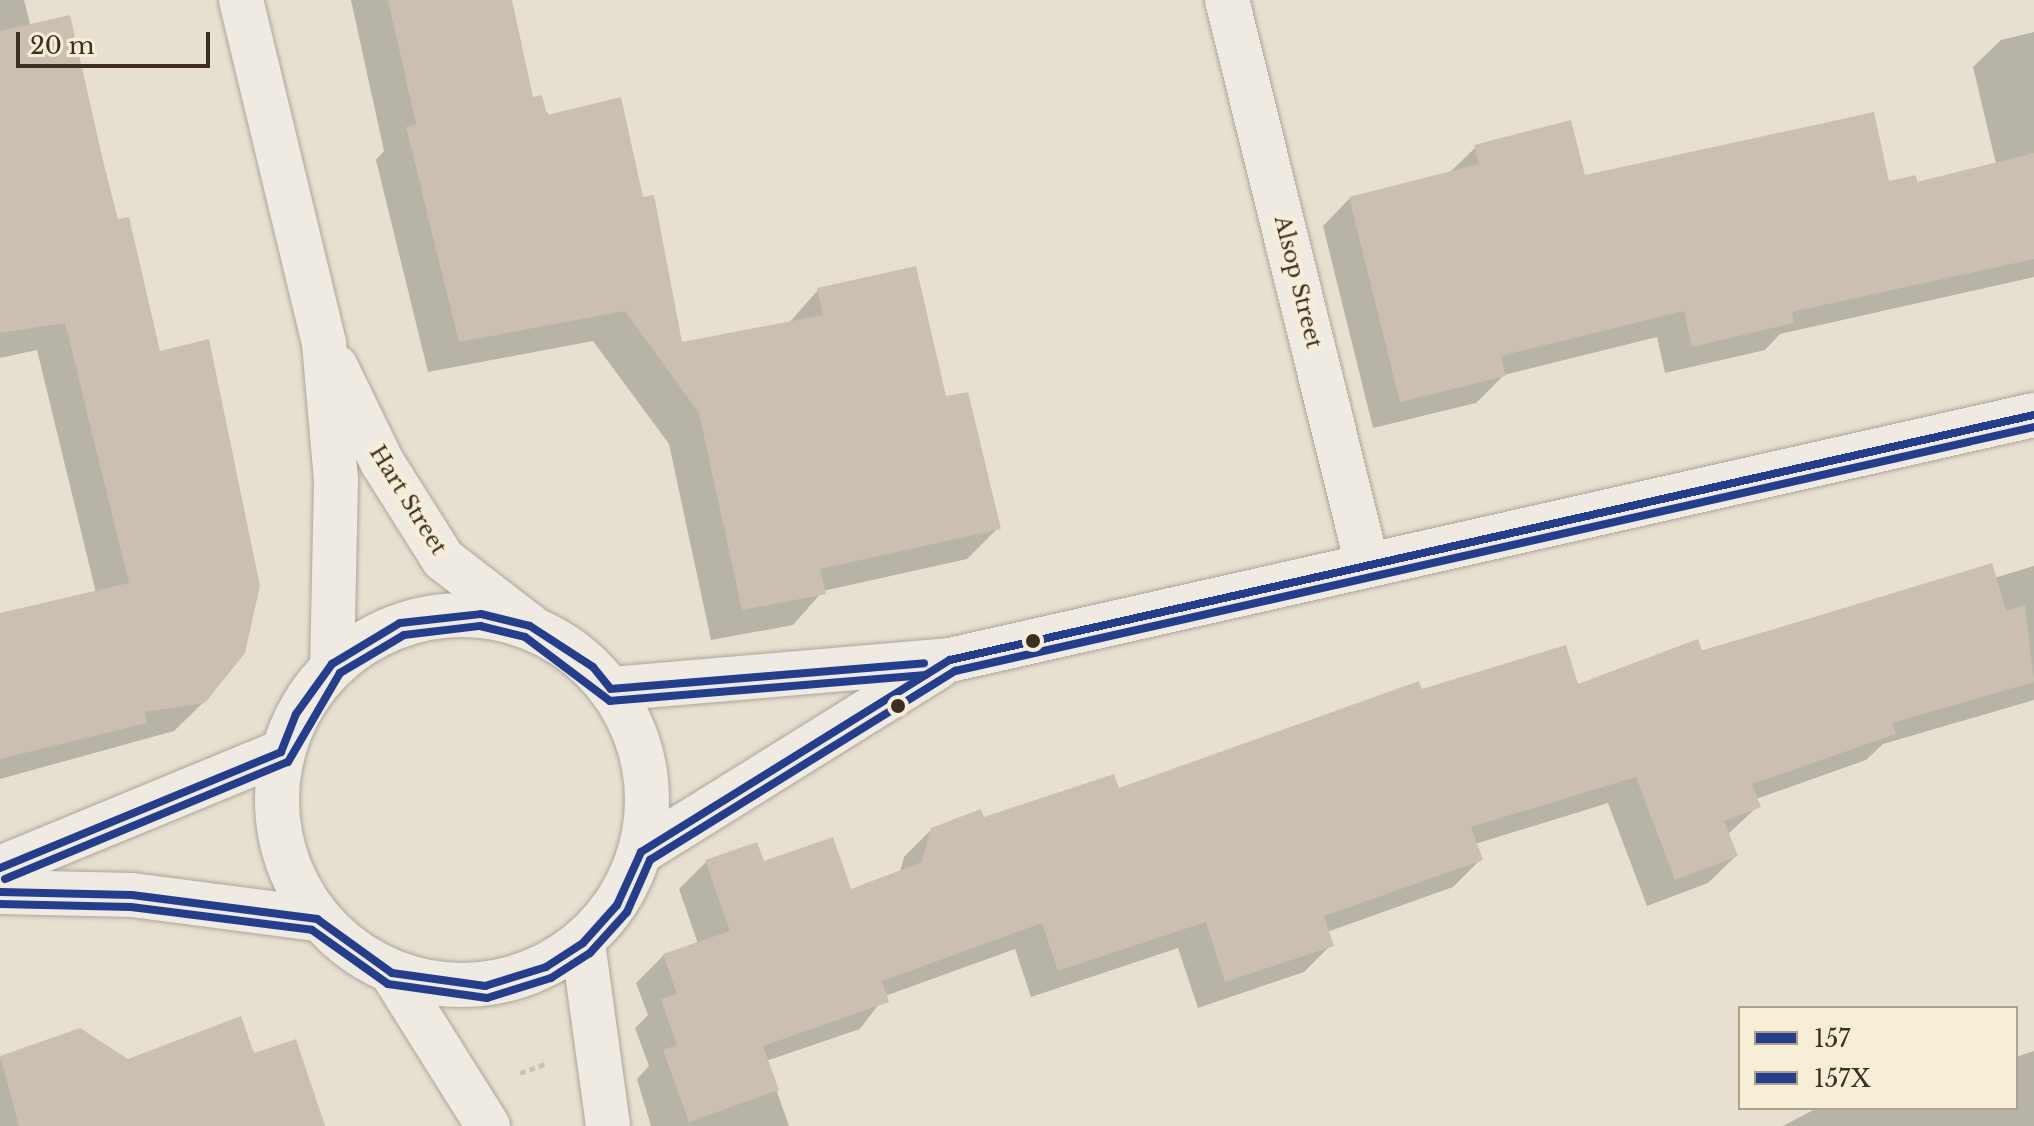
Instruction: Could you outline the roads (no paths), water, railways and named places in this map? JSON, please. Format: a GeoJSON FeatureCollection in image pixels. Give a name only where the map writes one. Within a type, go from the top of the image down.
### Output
{"type":"FeatureCollection","features":[{"type":"Feature","properties":{"kind":"main road","name":"Hart Street"},"geometry":{"type":"LineString","coordinates":[[241,0],[324,343],[336,480],[332,664]]}},
{"type":"Feature","properties":{"kind":"main road","name":"Alsop Street"},"geometry":{"type":"LineString","coordinates":[[1227,0],[1367,564]]}},
{"type":"Feature","properties":{"kind":"main road","name":"Hart Street"},"geometry":{"type":"LineString","coordinates":[[324,343],[382,462],[443,559],[530,626],[593,667],[611,689],[639,743],[649,797],[641,852],[617,905],[583,943],[546,967],[485,986],[392,973]]}},
{"type":"Feature","properties":{"kind":"main road"},"geometry":{"type":"LineString","coordinates":[[611,689],[950,660],[2034,415]]}},
{"type":"Feature","properties":{"kind":"main road"},"geometry":{"type":"LineString","coordinates":[[488,1126],[392,973],[354,952],[317,919],[286,864],[275,792],[281,752],[296,714],[332,664],[400,623],[441,614],[530,626]]}},
{"type":"Feature","properties":{"kind":"main road"},"geometry":{"type":"LineString","coordinates":[[641,852],[950,660]]}},
{"type":"Feature","properties":{"kind":"main road"},"geometry":{"type":"LineString","coordinates":[[0,868],[281,752]]}},
{"type":"Feature","properties":{"kind":"main road"},"geometry":{"type":"LineString","coordinates":[[0,892],[132,895],[317,919]]}},
{"type":"Feature","properties":{"kind":"main road"},"geometry":{"type":"LineString","coordinates":[[583,943],[608,1126]]}}]}
